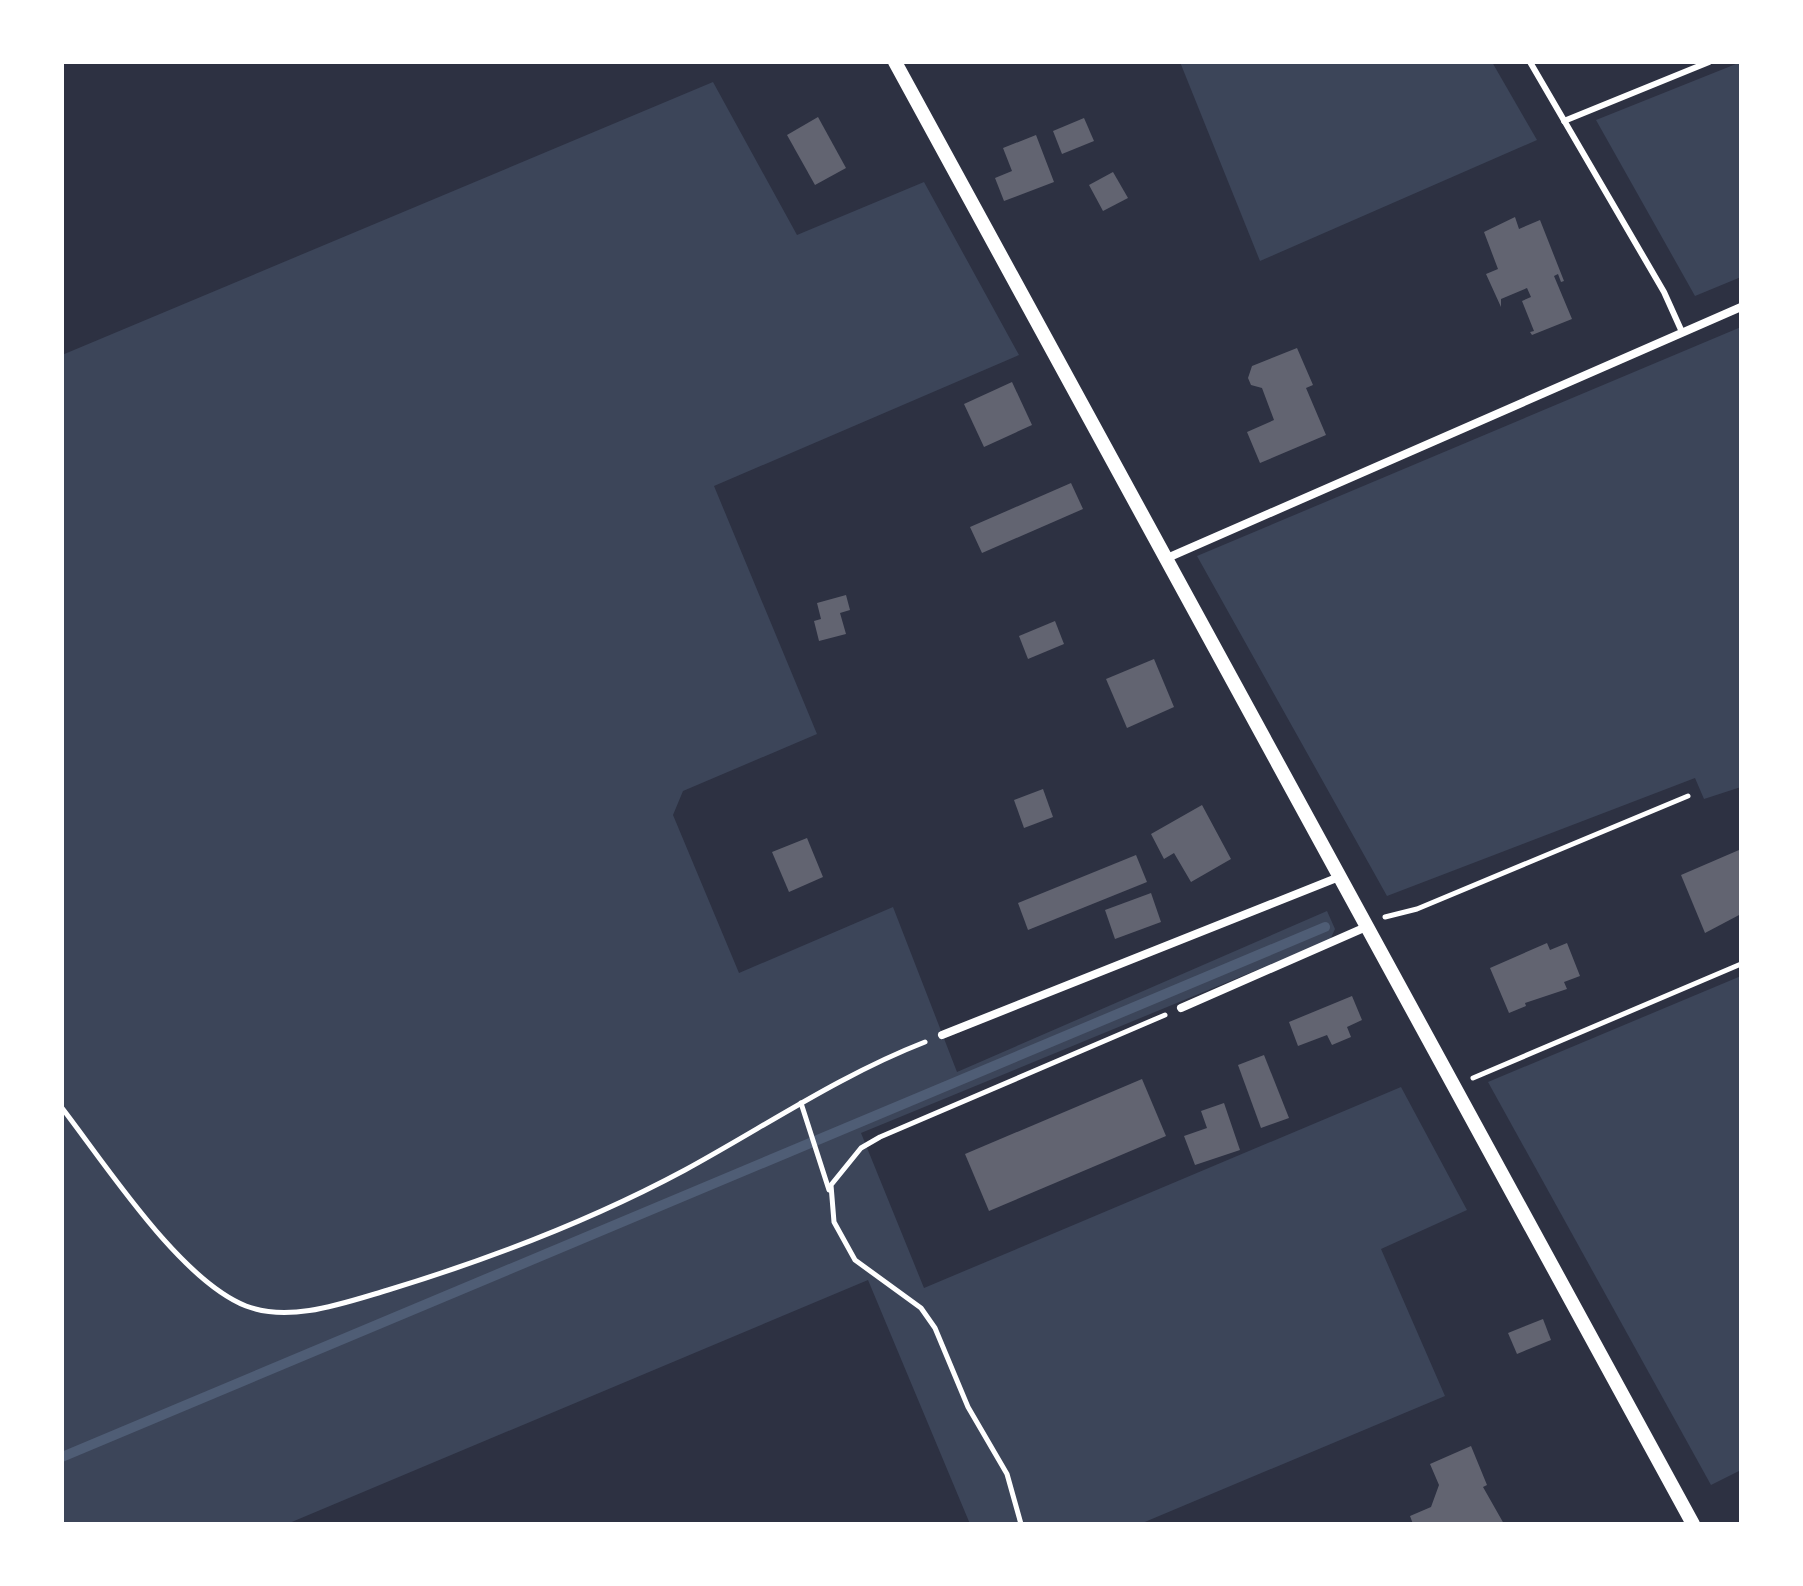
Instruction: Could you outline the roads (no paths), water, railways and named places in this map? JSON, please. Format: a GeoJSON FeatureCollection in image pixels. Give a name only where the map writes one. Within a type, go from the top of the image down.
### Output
{"type":"FeatureCollection","features":[{"type":"Feature","properties":{"kind":"street"},"geometry":{"type":"LineString","coordinates":[[895,62],[1693,1524]]}},
{"type":"Feature","properties":{"kind":"street"},"geometry":{"type":"LineString","coordinates":[[1165,559],[1741,307]]}},
{"type":"Feature","properties":{"kind":"street"},"geometry":{"type":"LineString","coordinates":[[942,1035],[1339,877]]}},
{"type":"Feature","properties":{"kind":"street"},"geometry":{"type":"LineString","coordinates":[[1181,1008],[1366,927]]}},
{"type":"Feature","properties":{"kind":"lane"},"geometry":{"type":"LineString","coordinates":[[1530,62],[1664,292],[1682,332]]}},
{"type":"Feature","properties":{"kind":"lane"},"geometry":{"type":"LineString","coordinates":[[1564,121],[1709,62]]}},
{"type":"Feature","properties":{"kind":"waterway"},"geometry":{"type":"LineString","coordinates":[[62,1457],[1325,927]]}}]}
